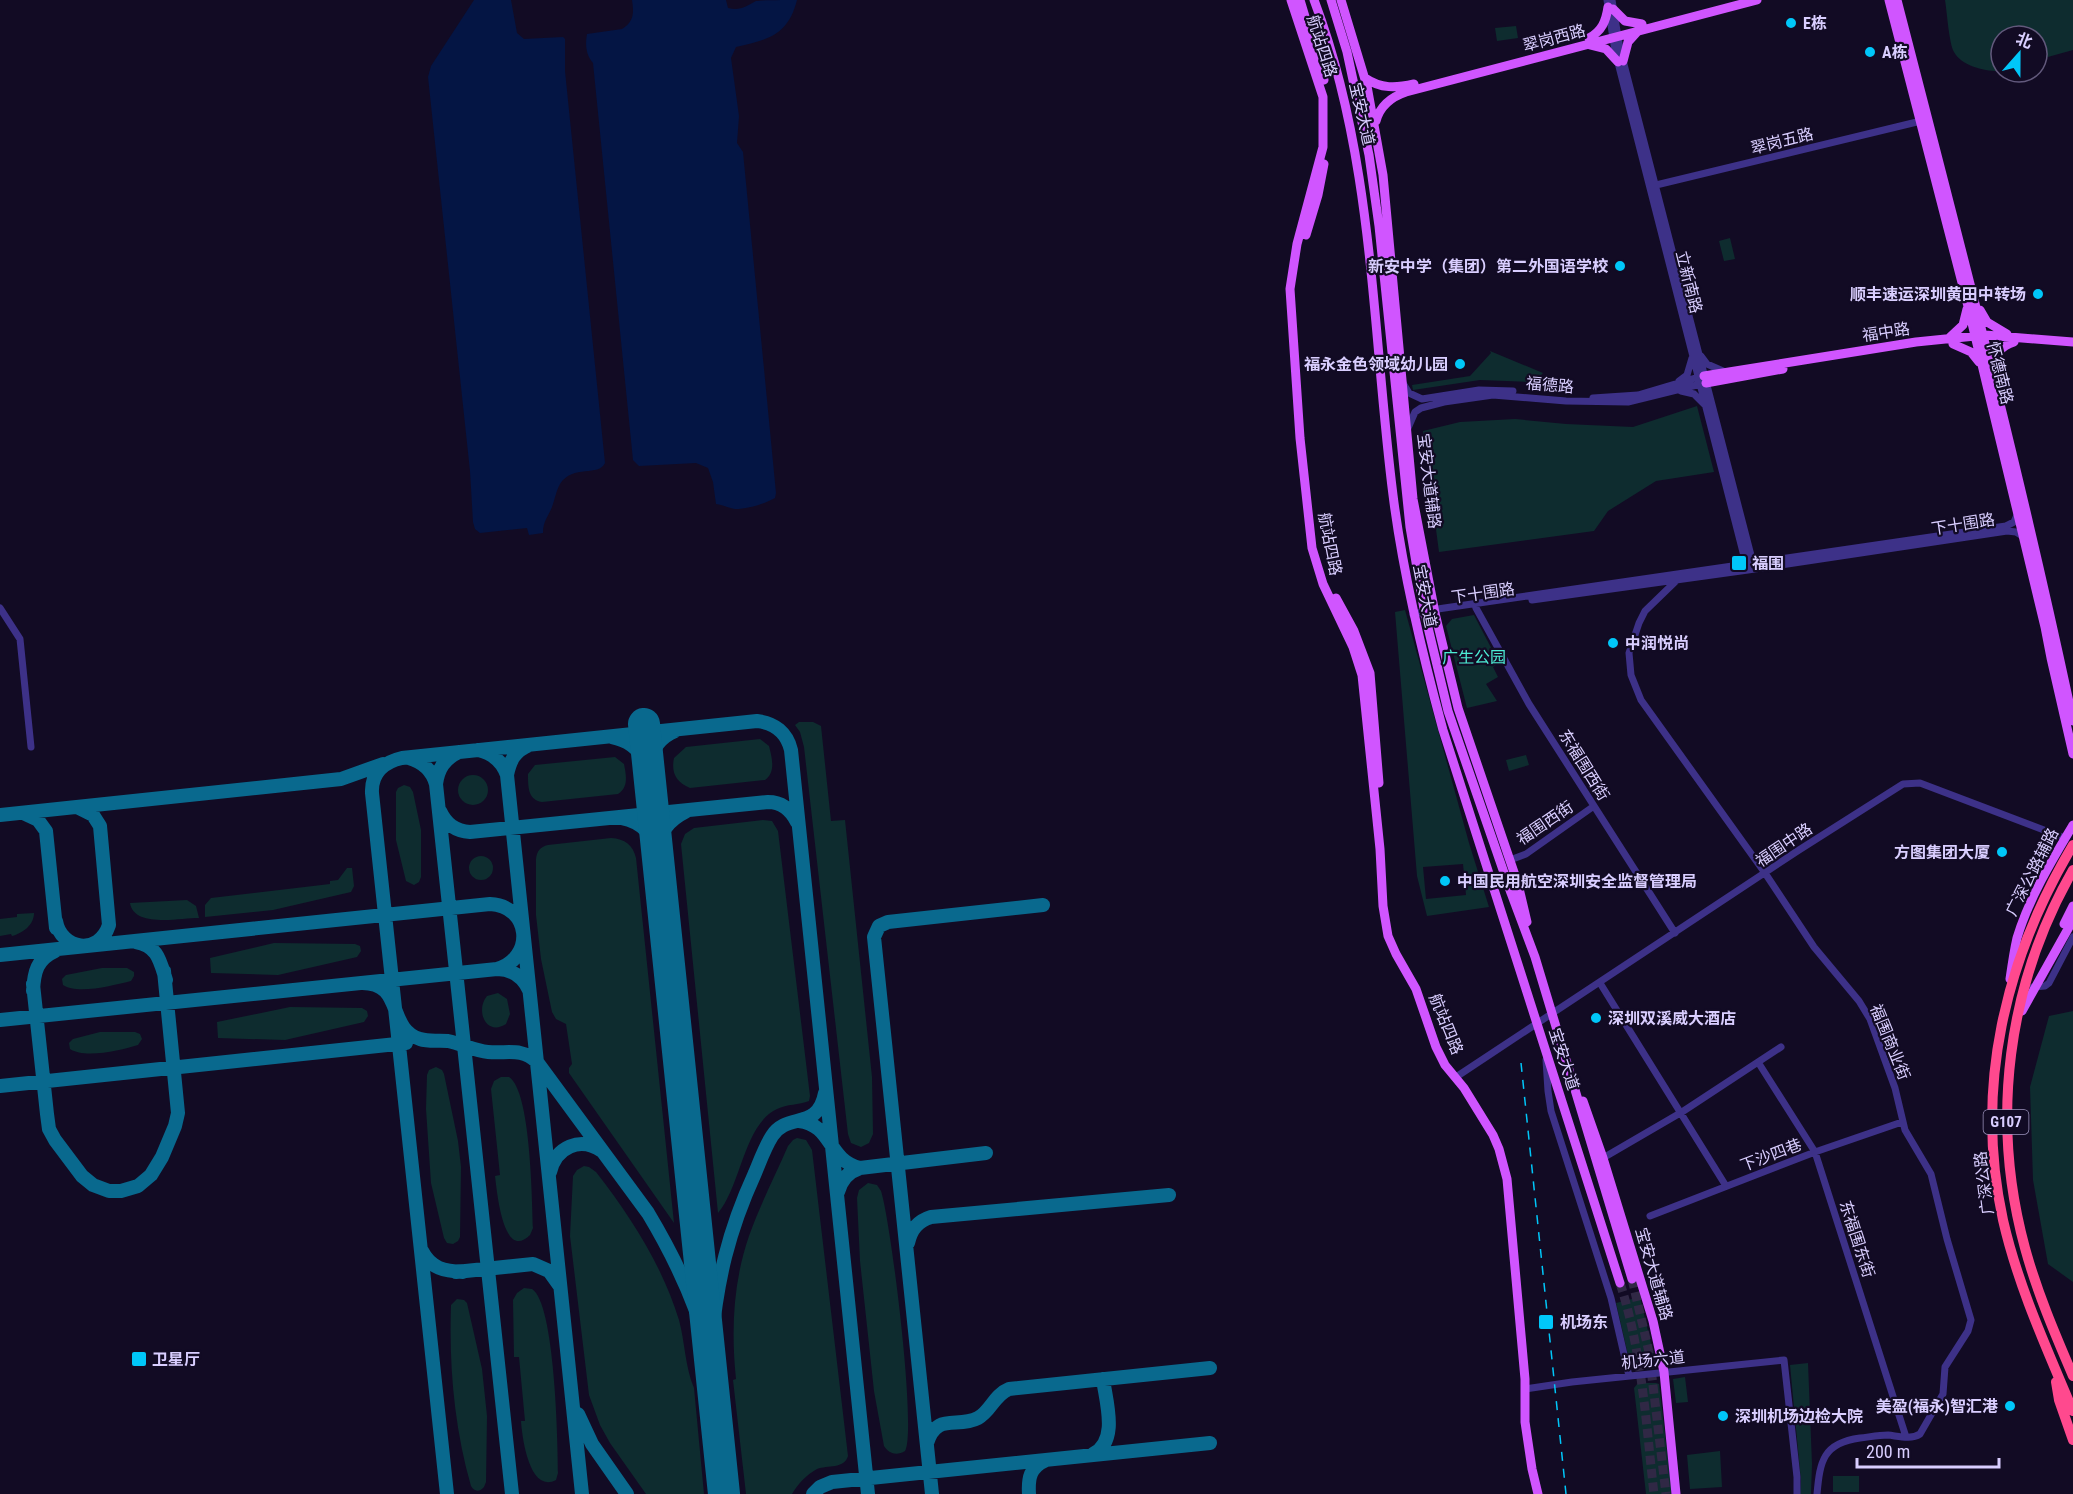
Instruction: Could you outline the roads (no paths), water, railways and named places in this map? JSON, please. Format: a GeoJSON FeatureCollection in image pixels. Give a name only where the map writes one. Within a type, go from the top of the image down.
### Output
{"type":"FeatureCollection","features":[{"type":"Feature","properties":{"kind":"highway","name":"广深公路"},"geometry":{"type":"LineString","coordinates":[[2069,842],[2030,927],[2006,1003],[1998,1041],[1994,1087],[1994,1145],[2003,1218],[2018,1275],[2073,1412]]}},
{"type":"Feature","properties":{"kind":"highway","name":"广深公路"},"geometry":{"type":"LineString","coordinates":[[2073,870],[2051,911],[2022,995],[2015,1027],[2006,1098],[2012,1188],[2032,1272],[2073,1376]]}},
{"type":"Feature","properties":{"kind":"highway"},"geometry":{"type":"LineString","coordinates":[[2054,1367],[2059,1400],[2073,1440]]}},
{"type":"Feature","properties":{"kind":"main road","name":"航站四路"},"geometry":{"type":"LineString","coordinates":[[1291,0],[1323,97],[1323,147],[1297,244],[1290,289],[1300,438],[1312,548],[1323,584],[1353,647],[1362,675],[1380,849],[1383,906],[1388,936],[1422,1004],[1444,1065],[1456,1077]]}},
{"type":"Feature","properties":{"kind":"main road","name":"航站四路"},"geometry":{"type":"LineString","coordinates":[[1300,0],[1329,97],[1328,143],[1318,195],[1304,242],[1296,290],[1306,439],[1317,548],[1329,585],[1354,631],[1370,673],[1388,906],[1394,934],[1421,988],[1441,1046],[1456,1077],[1499,1149],[1507,1179],[1525,1389],[1525,1422],[1538,1494]]}},
{"type":"Feature","properties":{"kind":"main road","name":"宝安大道"},"geometry":{"type":"LineString","coordinates":[[1314,0],[1345,100],[1358,162],[1393,495],[1413,615],[1443,730],[1620,1283]]}},
{"type":"Feature","properties":{"kind":"main road","name":"宝安大道"},"geometry":{"type":"LineString","coordinates":[[1331,0],[1347,52],[1370,155],[1410,527],[1424,613],[1449,711],[1535,957],[1632,1280]]}},
{"type":"Feature","properties":{"kind":"main road","name":"宝安大道辅路"},"geometry":{"type":"LineString","coordinates":[[1341,0],[1365,78],[1383,175],[1413,499],[1435,612],[1458,708],[1518,884],[1535,957]]}},
{"type":"Feature","properties":{"kind":"main road","name":"翠岗西路"},"geometry":{"type":"LineString","coordinates":[[1640,28],[1736,0]]}},
{"type":"Feature","properties":{"kind":"main road","name":"翠岗西路"},"geometry":{"type":"LineString","coordinates":[[1365,78],[1372,83],[1386,87],[1404,86],[1757,0]]}},
{"type":"Feature","properties":{"kind":"main road","name":"怀德南路"},"geometry":{"type":"LineString","coordinates":[[1889,0],[1970,298]]}},
{"type":"Feature","properties":{"kind":"main road","name":"怀德南路"},"geometry":{"type":"LineString","coordinates":[[1897,0],[1980,338],[2073,754]]}},
{"type":"Feature","properties":{"kind":"main road"},"geometry":{"type":"LineString","coordinates":[[1610,4],[1625,21],[1640,28],[1628,42],[1621,62],[1606,49],[1588,41],[1603,26],[1610,4]]}},
{"type":"Feature","properties":{"kind":"main road","name":"翠岗西路"},"geometry":{"type":"LineString","coordinates":[[1375,127],[1383,106],[1398,95],[1588,41]]}},
{"type":"Feature","properties":{"kind":"main road"},"geometry":{"type":"LineString","coordinates":[[1970,298],[1987,322],[2013,339],[1997,353],[1989,377]]}},
{"type":"Feature","properties":{"kind":"main road"},"geometry":{"type":"LineString","coordinates":[[1970,298],[1965,322],[1950,341],[1971,352],[1989,377]]}},
{"type":"Feature","properties":{"kind":"main road","name":"福中路"},"geometry":{"type":"LineString","coordinates":[[1703,380],[1735,371],[1950,341],[1980,338],[2072,343]]}},
{"type":"Feature","properties":{"kind":"main road","name":"福中路"},"geometry":{"type":"LineString","coordinates":[[1703,380],[1724,380],[1950,341]]}},
{"type":"Feature","properties":{"kind":"main road","name":"怀德南路"},"geometry":{"type":"LineString","coordinates":[[1989,377],[2050,615],[2073,721]]}},
{"type":"Feature","properties":{"kind":"main road"},"geometry":{"type":"LineString","coordinates":[[1405,480],[1420,532]]}},
{"type":"Feature","properties":{"kind":"main road","name":"怀德南路"},"geometry":{"type":"LineString","coordinates":[[2050,615],[2064,655],[2073,694]]}},
{"type":"Feature","properties":{"kind":"main road","name":"广深公路辅路"},"geometry":{"type":"LineString","coordinates":[[2069,842],[2073,825]]}},
{"type":"Feature","properties":{"kind":"main road"},"geometry":{"type":"LineString","coordinates":[[2040,975],[2073,906]]}},
{"type":"Feature","properties":{"kind":"main road"},"geometry":{"type":"LineString","coordinates":[[2015,1027],[2033,987],[2073,920]]}},
{"type":"Feature","properties":{"kind":"main road","name":"宝安大道辅路"},"geometry":{"type":"LineString","coordinates":[[1570,1071],[1590,1117],[1641,1276],[1664,1372],[1676,1494]]}},
{"type":"Feature","properties":{"kind":"street","name":"立新南路"},"geometry":{"type":"LineString","coordinates":[[1610,4],[1621,62],[1703,380],[1708,411],[1750,567]]}},
{"type":"Feature","properties":{"kind":"street","name":"翠岗五路"},"geometry":{"type":"LineString","coordinates":[[1653,186],[1921,121]]}},
{"type":"Feature","properties":{"kind":"street"},"geometry":{"type":"LineString","coordinates":[[1694,346],[1707,364],[1715,369],[1735,371]]}},
{"type":"Feature","properties":{"kind":"street"},"geometry":{"type":"LineString","coordinates":[[1694,346],[1691,366],[1686,375],[1673,388],[1694,394],[1704,403],[1708,411]]}},
{"type":"Feature","properties":{"kind":"street","name":"立新南路"},"geometry":{"type":"LineString","coordinates":[[1703,380],[1711,401],[1750,567]]}},
{"type":"Feature","properties":{"kind":"street","name":"福德路"},"geometry":{"type":"LineString","coordinates":[[1402,381],[1409,393],[1415,397],[1434,401],[1493,395],[1577,402],[1628,402],[1703,380]]}},
{"type":"Feature","properties":{"kind":"street"},"geometry":{"type":"LineString","coordinates":[[1711,401],[1715,386],[1724,380]]}},
{"type":"Feature","properties":{"kind":"street","name":"福德路"},"geometry":{"type":"LineString","coordinates":[[1407,433],[1410,418],[1415,412],[1434,401]]}},
{"type":"Feature","properties":{"kind":"street","name":"下十围路"},"geometry":{"type":"LineString","coordinates":[[1413,615],[1676,581],[2006,526],[2014,522],[2018,513]]}},
{"type":"Feature","properties":{"kind":"street","name":"下十围路"},"geometry":{"type":"LineString","coordinates":[[1435,612],[2007,531],[2016,532],[2024,537]]}},
{"type":"Feature","properties":{"kind":"street","name":"福围商业街"},"geometry":{"type":"LineString","coordinates":[[1676,581],[1641,617],[1629,653],[1631,675],[1641,699],[1765,873],[1814,947],[1859,1001],[1870,1019],[1896,1088],[1902,1122],[1931,1174],[1971,1320],[1968,1331],[1945,1367],[1944,1390],[1938,1403],[1920,1434],[1906,1437]]}},
{"type":"Feature","properties":{"kind":"street"},"geometry":{"type":"LineString","coordinates":[[0,608],[20,639],[31,747]]}},
{"type":"Feature","properties":{"kind":"street","name":"东福围西街"},"geometry":{"type":"LineString","coordinates":[[1476,608],[1529,704],[1675,933]]}},
{"type":"Feature","properties":{"kind":"street","name":"福围中路"},"geometry":{"type":"LineString","coordinates":[[1456,1077],[1765,873],[1908,782],[1920,783],[2069,842]]}},
{"type":"Feature","properties":{"kind":"street","name":"福围西街"},"geometry":{"type":"LineString","coordinates":[[1510,860],[1526,854],[1594,806]]}},
{"type":"Feature","properties":{"kind":"street"},"geometry":{"type":"LineString","coordinates":[[2033,987],[2045,986],[2049,983],[2073,937]]}},
{"type":"Feature","properties":{"kind":"street"},"geometry":{"type":"LineString","coordinates":[[1600,983],[1726,1186]]}},
{"type":"Feature","properties":{"kind":"street"},"geometry":{"type":"LineString","coordinates":[[1604,1158],[1682,1112],[1780,1047]]}},
{"type":"Feature","properties":{"kind":"street"},"geometry":{"type":"LineString","coordinates":[[1545,1049],[1551,1111],[1611,1298],[1629,1376]]}},
{"type":"Feature","properties":{"kind":"street","name":"东福围东街"},"geometry":{"type":"LineString","coordinates":[[1758,1062],[1815,1152],[1906,1437]]}},
{"type":"Feature","properties":{"kind":"street","name":"下沙四巷"},"geometry":{"type":"LineString","coordinates":[[1650,1216],[1815,1152],[1902,1122]]}},
{"type":"Feature","properties":{"kind":"street","name":"机场六道"},"geometry":{"type":"LineString","coordinates":[[1525,1389],[1784,1360],[1797,1494]]}},
{"type":"Feature","properties":{"kind":"street"},"geometry":{"type":"LineString","coordinates":[[1817,1494],[1823,1459],[1836,1445],[1881,1435],[1906,1437]]}},
{"type":"Feature","properties":{"kind":"water"},"geometry":{"type":"Polygon","coordinates":[[[474,0],[511,0],[517,33],[524,39],[563,37],[565,39],[565,71],[605,463],[597,469],[578,472],[565,478],[557,489],[543,533],[529,535],[527,528],[480,533],[475,529],[473,522],[470,471],[428,77],[431,66],[474,0]]]}},
{"type":"Feature","properties":{"kind":"water"},"geometry":{"type":"Polygon","coordinates":[[[632,0],[726,0],[728,8],[736,9],[756,1],[797,0],[788,22],[782,29],[767,39],[736,47],[731,58],[739,116],[737,143],[743,152],[776,493],[775,498],[750,507],[735,509],[716,504],[713,482],[708,468],[696,463],[639,466],[633,460],[593,63],[587,53],[586,42],[587,34],[622,29],[626,26],[632,17],[632,0]]]}},
{"type":"Feature","properties":{"kind":"tunnel"},"geometry":{"type":"LineString","coordinates":[[1632,1279],[1649,1352],[1666,1494]]}},
{"type":"Feature","properties":{"kind":"tunnel"},"geometry":{"type":"LineString","coordinates":[[1620,1283],[1638,1361],[1654,1494]]}},
{"type":"Feature","properties":{"kind":"railway"},"geometry":{"type":"LineString","coordinates":[[1521,1063],[1566,1494]]}},
{"type":"Feature","properties":{"kind":"place","name":"E栋"},"geometry":{"type":"Point","coordinates":[1791,23]}},
{"type":"Feature","properties":{"kind":"place","name":"A栋"},"geometry":{"type":"Point","coordinates":[1870,52]}},
{"type":"Feature","properties":{"kind":"place","name":"新安中学（集团）第二外国语学校"},"geometry":{"type":"Point","coordinates":[1620,266]}},
{"type":"Feature","properties":{"kind":"place","name":"顺丰速运深圳黄田中转场"},"geometry":{"type":"Point","coordinates":[2038,294]}},
{"type":"Feature","properties":{"kind":"place","name":"福永金色领域幼儿园"},"geometry":{"type":"Point","coordinates":[1460,364]}},
{"type":"Feature","properties":{"kind":"place","name":"福围"},"geometry":{"type":"Point","coordinates":[1739,563]}},
{"type":"Feature","properties":{"kind":"place","name":"中润悦尚"},"geometry":{"type":"Point","coordinates":[1613,643]}},
{"type":"Feature","properties":{"kind":"place","name":"方图集团大厦"},"geometry":{"type":"Point","coordinates":[2002,852]}},
{"type":"Feature","properties":{"kind":"place","name":"中国民用航空深圳安全监督管理局"},"geometry":{"type":"Point","coordinates":[1445,881]}},
{"type":"Feature","properties":{"kind":"place","name":"深圳双溪威大酒店"},"geometry":{"type":"Point","coordinates":[1596,1018]}},
{"type":"Feature","properties":{"kind":"place","name":"机场东"},"geometry":{"type":"Point","coordinates":[1546,1322]}},
{"type":"Feature","properties":{"kind":"place","name":"卫星厅"},"geometry":{"type":"Point","coordinates":[139,1359]}},
{"type":"Feature","properties":{"kind":"place","name":"美盈(福永)智汇港"},"geometry":{"type":"Point","coordinates":[2010,1406]}},
{"type":"Feature","properties":{"kind":"place","name":"深圳机场边检大院"},"geometry":{"type":"Point","coordinates":[1723,1416]}},
{"type":"Feature","properties":{"kind":"park label","name":"广生公园"},"geometry":{"type":"Point","coordinates":[1474,657]}}]}
